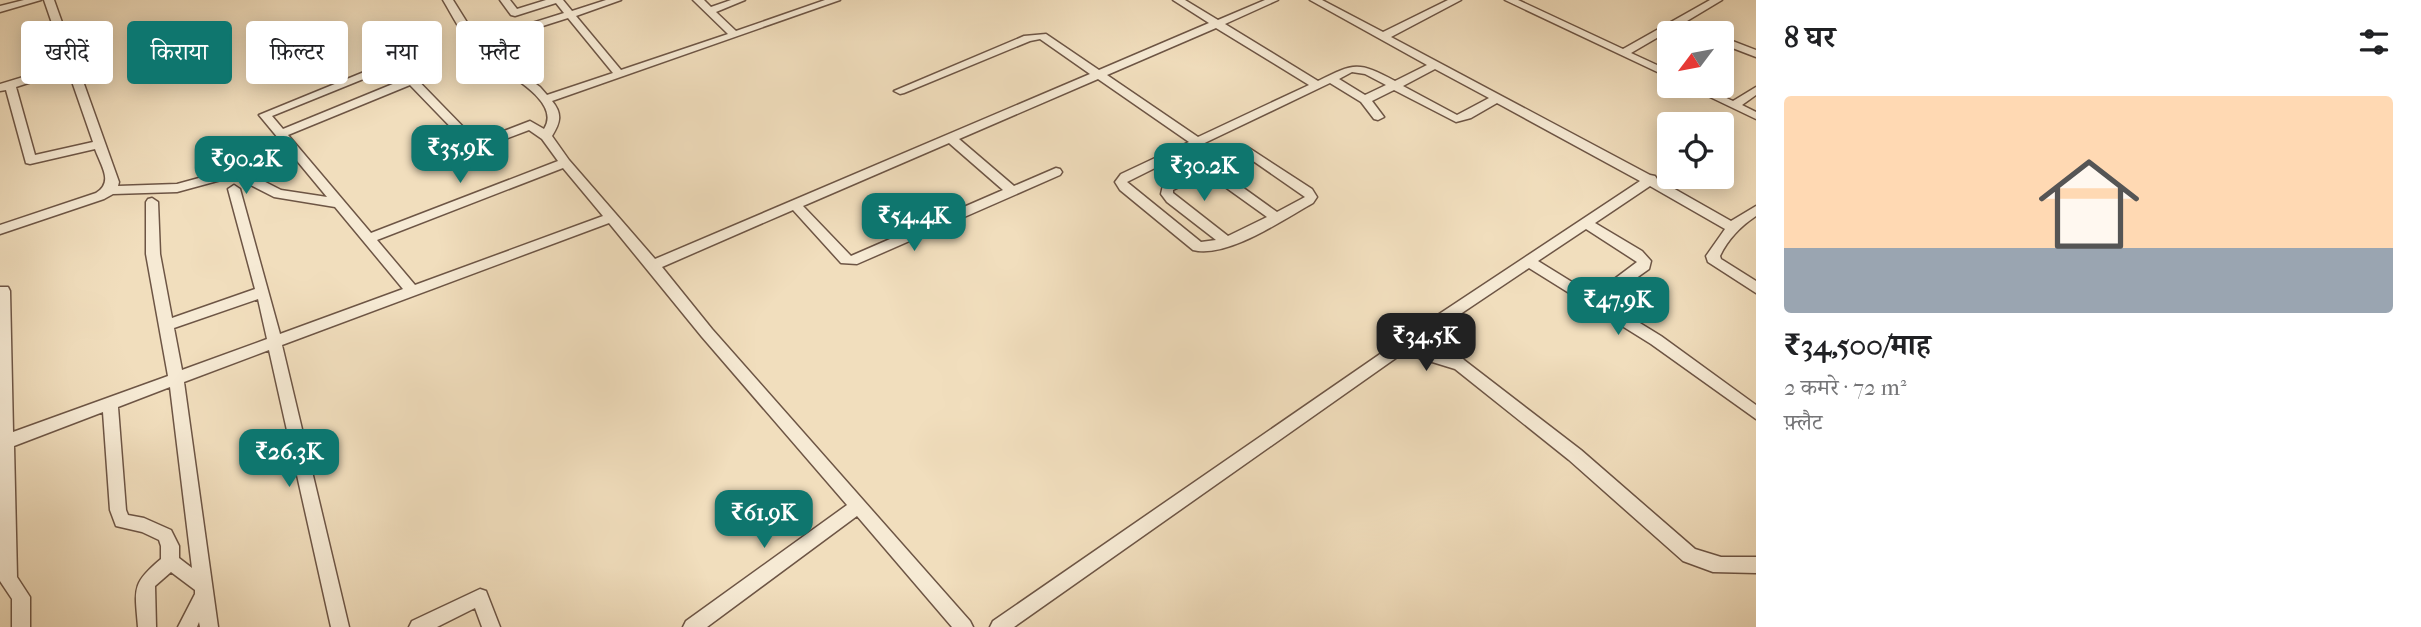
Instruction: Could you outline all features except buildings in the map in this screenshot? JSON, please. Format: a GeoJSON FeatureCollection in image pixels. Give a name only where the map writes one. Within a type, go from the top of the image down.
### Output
{"type":"FeatureCollection","features":[{"type":"Feature","properties":{"kind":"street"},"geometry":{"type":"LineString","coordinates":[[0,9],[36,0]]}},
{"type":"Feature","properties":{"kind":"street"},"geometry":{"type":"LineString","coordinates":[[49,0],[57,21]]}},
{"type":"Feature","properties":{"kind":"street"},"geometry":{"type":"LineString","coordinates":[[449,0],[462,21]]}},
{"type":"Feature","properties":{"kind":"street"},"geometry":{"type":"LineString","coordinates":[[505,0],[515,13],[557,0],[619,74]]}},
{"type":"Feature","properties":{"kind":"street"},"geometry":{"type":"LineString","coordinates":[[544,22],[616,0]]}},
{"type":"Feature","properties":{"kind":"street"},"geometry":{"type":"LineString","coordinates":[[698,0],[734,34]]}},
{"type":"Feature","properties":{"kind":"street"},"geometry":{"type":"LineString","coordinates":[[709,11],[740,0]]}},
{"type":"Feature","properties":{"kind":"street"},"geometry":{"type":"LineString","coordinates":[[545,100],[835,0]]}},
{"type":"Feature","properties":{"kind":"street"},"geometry":{"type":"LineString","coordinates":[[1178,0],[1317,85]]}},
{"type":"Feature","properties":{"kind":"street"},"geometry":{"type":"LineString","coordinates":[[653,265],[1273,0]]}},
{"type":"Feature","properties":{"kind":"street"},"geometry":{"type":"LineString","coordinates":[[1315,0],[1651,179],[1731,227]]}},
{"type":"Feature","properties":{"kind":"street"},"geometry":{"type":"LineString","coordinates":[[1384,36],[1457,0]]}},
{"type":"Feature","properties":{"kind":"street"},"geometry":{"type":"LineString","coordinates":[[1510,0],[1657,69]]}},
{"type":"Feature","properties":{"kind":"street"},"geometry":{"type":"LineString","coordinates":[[1681,21],[1717,0]]}},
{"type":"Feature","properties":{"kind":"street"},"geometry":{"type":"LineString","coordinates":[[1623,53],[1657,34]]}},
{"type":"Feature","properties":{"kind":"street"},"geometry":{"type":"LineString","coordinates":[[901,91],[1035,36],[1048,37],[1197,142]]}},
{"type":"Feature","properties":{"kind":"street"},"geometry":{"type":"LineString","coordinates":[[1734,45],[1756,54]]}},
{"type":"Feature","properties":{"kind":"street"},"geometry":{"type":"LineString","coordinates":[[1365,100],[1436,65]]}},
{"type":"Feature","properties":{"kind":"street"},"geometry":{"type":"LineString","coordinates":[[1227,242],[1167,194],[1167,188],[1242,152],[1249,152],[1308,192],[1311,197],[1227,242],[1211,248],[1198,247],[1121,182],[1125,177],[1197,142],[1330,78],[1357,68],[1368,71],[1456,119],[1467,116],[1497,98]]}},
{"type":"Feature","properties":{"kind":"street"},"geometry":{"type":"LineString","coordinates":[[362,76],[264,115],[412,291]]}},
{"type":"Feature","properties":{"kind":"street"},"geometry":{"type":"LineString","coordinates":[[1330,78],[1365,100],[1378,117]]}},
{"type":"Feature","properties":{"kind":"street"},"geometry":{"type":"LineString","coordinates":[[79,84],[113,182],[110,190]]}},
{"type":"Feature","properties":{"kind":"street"},"geometry":{"type":"LineString","coordinates":[[280,134],[403,84]]}},
{"type":"Feature","properties":{"kind":"street"},"geometry":{"type":"LineString","coordinates":[[417,84],[472,142],[484,143],[530,125],[546,136],[565,163],[716,343],[964,627]]}},
{"type":"Feature","properties":{"kind":"street"},"geometry":{"type":"LineString","coordinates":[[529,84],[545,100],[555,116],[546,136]]}},
{"type":"Feature","properties":{"kind":"street"},"geometry":{"type":"LineString","coordinates":[[5,86],[30,160],[100,144]]}},
{"type":"Feature","properties":{"kind":"street"},"geometry":{"type":"LineString","coordinates":[[1734,105],[1756,90]]}},
{"type":"Feature","properties":{"kind":"street"},"geometry":{"type":"LineString","coordinates":[[1719,98],[1756,116]]}},
{"type":"Feature","properties":{"kind":"street"},"geometry":{"type":"LineString","coordinates":[[951,138],[1012,191]]}},
{"type":"Feature","properties":{"kind":"street"},"geometry":{"type":"LineString","coordinates":[[1182,150],[1275,217]]}},
{"type":"Feature","properties":{"kind":"street"},"geometry":{"type":"LineString","coordinates":[[368,239],[565,163]]}},
{"type":"Feature","properties":{"kind":"street"},"geometry":{"type":"LineString","coordinates":[[794,204],[846,260],[852,261],[1056,172]]}},
{"type":"Feature","properties":{"kind":"street"},"geometry":{"type":"LineString","coordinates":[[0,230],[110,190],[153,194],[232,173],[240,174],[278,194],[337,203]]}},
{"type":"Feature","properties":{"kind":"street"},"geometry":{"type":"LineString","coordinates":[[999,627],[1429,328],[1651,179]]}},
{"type":"Feature","properties":{"kind":"street"},"geometry":{"type":"LineString","coordinates":[[234,189],[263,292],[340,627]]}},
{"type":"Feature","properties":{"kind":"street"},"geometry":{"type":"LineString","coordinates":[[153,194],[153,254],[176,379],[209,627]]}},
{"type":"Feature","properties":{"kind":"street"},"geometry":{"type":"LineString","coordinates":[[1756,210],[1731,227],[1731,232],[1713,256],[1715,261],[1756,288]]}},
{"type":"Feature","properties":{"kind":"street"},"geometry":{"type":"LineString","coordinates":[[2,443],[612,217]]}},
{"type":"Feature","properties":{"kind":"street"},"geometry":{"type":"LineString","coordinates":[[1586,223],[1644,261],[1644,266],[1594,301]]}},
{"type":"Feature","properties":{"kind":"street"},"geometry":{"type":"LineString","coordinates":[[1528,261],[1656,340],[1756,413]]}},
{"type":"Feature","properties":{"kind":"street"},"geometry":{"type":"LineString","coordinates":[[0,292],[3,291],[2,443],[8,579],[20,597],[21,627]]}},
{"type":"Feature","properties":{"kind":"street"},"geometry":{"type":"LineString","coordinates":[[166,325],[263,292]]}},
{"type":"Feature","properties":{"kind":"street"},"geometry":{"type":"LineString","coordinates":[[1429,328],[1460,365],[1576,455],[1689,555],[1714,566],[1756,565]]}},
{"type":"Feature","properties":{"kind":"street"},"geometry":{"type":"LineString","coordinates":[[1402,347],[1460,365]]}},
{"type":"Feature","properties":{"kind":"street"},"geometry":{"type":"LineString","coordinates":[[110,403],[118,510],[122,521],[144,525],[165,535],[170,547],[170,562],[147,582],[147,627]]}},
{"type":"Feature","properties":{"kind":"street"},"geometry":{"type":"LineString","coordinates":[[692,627],[859,505]]}},
{"type":"Feature","properties":{"kind":"street"},"geometry":{"type":"LineString","coordinates":[[170,562],[204,591]]}},
{"type":"Feature","properties":{"kind":"street"},"geometry":{"type":"LineString","coordinates":[[187,627],[204,591]]}},
{"type":"Feature","properties":{"kind":"street"},"geometry":{"type":"LineString","coordinates":[[418,627],[480,597],[491,627]]}}]}
